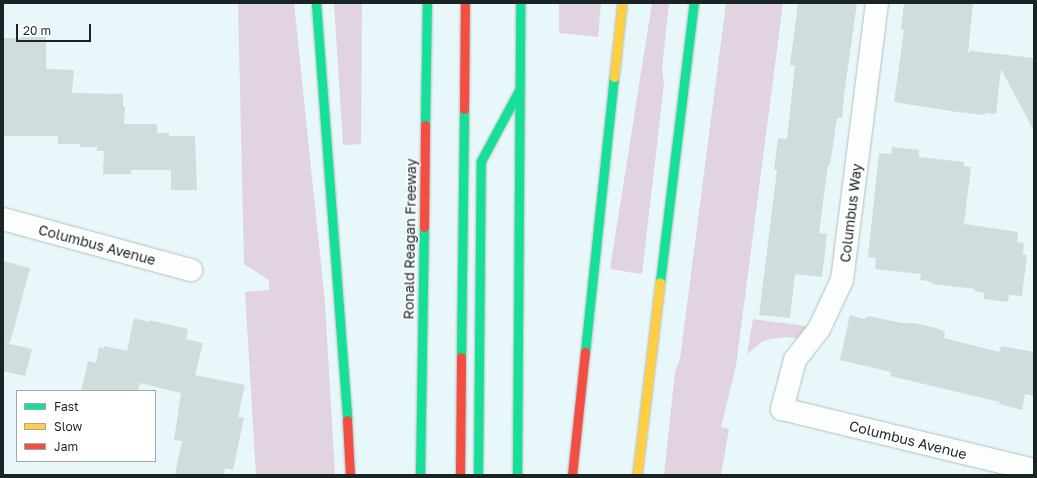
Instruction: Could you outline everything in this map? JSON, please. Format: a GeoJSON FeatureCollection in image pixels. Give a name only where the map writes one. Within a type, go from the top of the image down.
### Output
{"type":"FeatureCollection","features":[{"type":"Feature","properties":{"kind":"highway"},"geometry":{"type":"LineString","coordinates":[[316,3],[345,374],[350,475]]}},
{"type":"Feature","properties":{"kind":"highway","name":"Ronald Reagan Freeway"},"geometry":{"type":"LineString","coordinates":[[420,475],[427,3]]}},
{"type":"Feature","properties":{"kind":"highway"},"geometry":{"type":"LineString","coordinates":[[460,475],[465,3]]}},
{"type":"Feature","properties":{"kind":"highway"},"geometry":{"type":"LineString","coordinates":[[517,475],[520,3]]}},
{"type":"Feature","properties":{"kind":"highway"},"geometry":{"type":"LineString","coordinates":[[572,475],[622,3]]}},
{"type":"Feature","properties":{"kind":"highway"},"geometry":{"type":"LineString","coordinates":[[637,475],[694,3]]}},
{"type":"Feature","properties":{"kind":"highway"},"geometry":{"type":"LineString","coordinates":[[478,475],[481,161],[519,89]]}},
{"type":"Feature","properties":{"kind":"street","name":"Columbus Way"},"geometry":{"type":"LineString","coordinates":[[782,409],[795,360],[819,328],[842,280],[877,3]]}},
{"type":"Feature","properties":{"kind":"street","name":"Columbus Avenue"},"geometry":{"type":"LineString","coordinates":[[3,220],[191,270]]}},
{"type":"Feature","properties":{"kind":"street","name":"Columbus Avenue"},"geometry":{"type":"LineString","coordinates":[[782,409],[1034,470]]}},
{"type":"Feature","properties":{"kind":"shaded area"},"geometry":{"type":"Polygon","coordinates":[[[238,3],[294,3],[325,303],[335,475],[256,475],[245,292],[269,290],[269,280],[244,264],[238,3]]]}},
{"type":"Feature","properties":{"kind":"shaded area"},"geometry":{"type":"Polygon","coordinates":[[[334,3],[362,3],[361,144],[343,145],[334,3]]]}},
{"type":"Feature","properties":{"kind":"shaded area"},"geometry":{"type":"Polygon","coordinates":[[[559,3],[601,3],[598,37],[559,33],[559,3]]]}},
{"type":"Feature","properties":{"kind":"shaded area"},"geometry":{"type":"Polygon","coordinates":[[[652,3],[669,3],[662,68],[664,84],[642,274],[610,269],[652,3]]]}},
{"type":"Feature","properties":{"kind":"shaded area"},"geometry":{"type":"Polygon","coordinates":[[[726,3],[783,3],[736,366],[721,427],[729,429],[721,475],[664,475],[675,372],[680,359],[726,3]]]}},
{"type":"Feature","properties":{"kind":"shaded area"},"geometry":{"type":"Polygon","coordinates":[[[753,319],[806,326],[804,339],[786,337],[763,341],[747,354],[753,319]]]}},
{"type":"Feature","properties":{"kind":"building"},"geometry":{"type":"Polygon","coordinates":[[[798,3],[857,3],[842,118],[837,118],[830,165],[828,165],[819,233],[827,234],[822,277],[795,274],[790,318],[759,315],[777,170],[774,170],[778,138],[787,139],[795,66],[790,65],[798,3]]]}},
{"type":"Feature","properties":{"kind":"building"},"geometry":{"type":"Polygon","coordinates":[[[904,3],[973,3],[968,53],[972,51],[1034,58],[1034,131],[1001,69],[996,114],[985,113],[985,115],[957,112],[894,102],[904,30],[901,29],[904,3]]]}},
{"type":"Feature","properties":{"kind":"building"},"geometry":{"type":"Polygon","coordinates":[[[46,37],[46,69],[74,70],[72,93],[123,94],[123,107],[125,107],[124,124],[157,124],[157,133],[169,133],[169,136],[195,136],[197,190],[171,190],[171,170],[131,170],[131,174],[103,174],[104,151],[97,151],[97,147],[80,147],[80,144],[58,144],[58,136],[3,136],[3,38],[46,37]]]}},
{"type":"Feature","properties":{"kind":"building"},"geometry":{"type":"Polygon","coordinates":[[[892,147],[919,150],[919,157],[964,162],[964,166],[971,167],[964,224],[1018,232],[1017,242],[1024,243],[1023,254],[1027,255],[1022,296],[1009,295],[1008,302],[984,299],[984,293],[974,291],[975,289],[933,284],[928,281],[920,280],[921,274],[875,269],[876,258],[868,257],[879,153],[891,154],[892,147]]]}},
{"type":"Feature","properties":{"kind":"building"},"geometry":{"type":"Polygon","coordinates":[[[3,261],[30,268],[10,343],[5,343],[32,349],[25,376],[3,371],[3,261]]]}},
{"type":"Feature","properties":{"kind":"building"},"geometry":{"type":"Polygon","coordinates":[[[850,315],[864,319],[868,316],[936,328],[945,332],[944,338],[999,352],[1001,346],[1034,352],[1034,396],[1025,394],[1022,410],[999,404],[1000,402],[890,376],[891,372],[840,360],[850,315]]]}},
{"type":"Feature","properties":{"kind":"building"},"geometry":{"type":"Polygon","coordinates":[[[134,318],[188,329],[186,339],[203,343],[195,375],[245,385],[238,417],[244,418],[233,470],[225,468],[224,475],[175,475],[182,441],[174,440],[181,393],[140,383],[138,390],[81,390],[88,361],[96,363],[99,347],[104,348],[104,346],[127,351],[134,318]]]}},
{"type":"Feature","properties":{"kind":"traffic: fast"},"geometry":{"type":"LineString","coordinates":[[316,3],[347,420]]}},
{"type":"Feature","properties":{"kind":"traffic: fast"},"geometry":{"type":"LineString","coordinates":[[425,125],[427,3]]}},
{"type":"Feature","properties":{"kind":"traffic: fast"},"geometry":{"type":"LineString","coordinates":[[517,475],[520,3]]}},
{"type":"Feature","properties":{"kind":"traffic: fast"},"geometry":{"type":"LineString","coordinates":[[660,282],[694,3]]}},
{"type":"Feature","properties":{"kind":"traffic: fast"},"geometry":{"type":"LineString","coordinates":[[585,352],[614,77]]}},
{"type":"Feature","properties":{"kind":"traffic: fast"},"geometry":{"type":"LineString","coordinates":[[478,475],[481,161],[518,92]]}},
{"type":"Feature","properties":{"kind":"traffic: fast"},"geometry":{"type":"LineString","coordinates":[[461,357],[464,109]]}},
{"type":"Feature","properties":{"kind":"traffic: fast"},"geometry":{"type":"LineString","coordinates":[[420,475],[424,227]]}},
{"type":"Feature","properties":{"kind":"traffic: slow"},"geometry":{"type":"LineString","coordinates":[[614,77],[622,3]]}},
{"type":"Feature","properties":{"kind":"traffic: slow"},"geometry":{"type":"LineString","coordinates":[[637,475],[660,282]]}},
{"type":"Feature","properties":{"kind":"traffic: jam"},"geometry":{"type":"LineString","coordinates":[[464,109],[465,3]]}},
{"type":"Feature","properties":{"kind":"traffic: jam"},"geometry":{"type":"LineString","coordinates":[[424,227],[425,125]]}},
{"type":"Feature","properties":{"kind":"traffic: jam"},"geometry":{"type":"LineString","coordinates":[[572,475],[585,352]]}},
{"type":"Feature","properties":{"kind":"traffic: jam"},"geometry":{"type":"LineString","coordinates":[[460,475],[461,357]]}},
{"type":"Feature","properties":{"kind":"traffic: jam"},"geometry":{"type":"LineString","coordinates":[[347,420],[350,475]]}}]}
